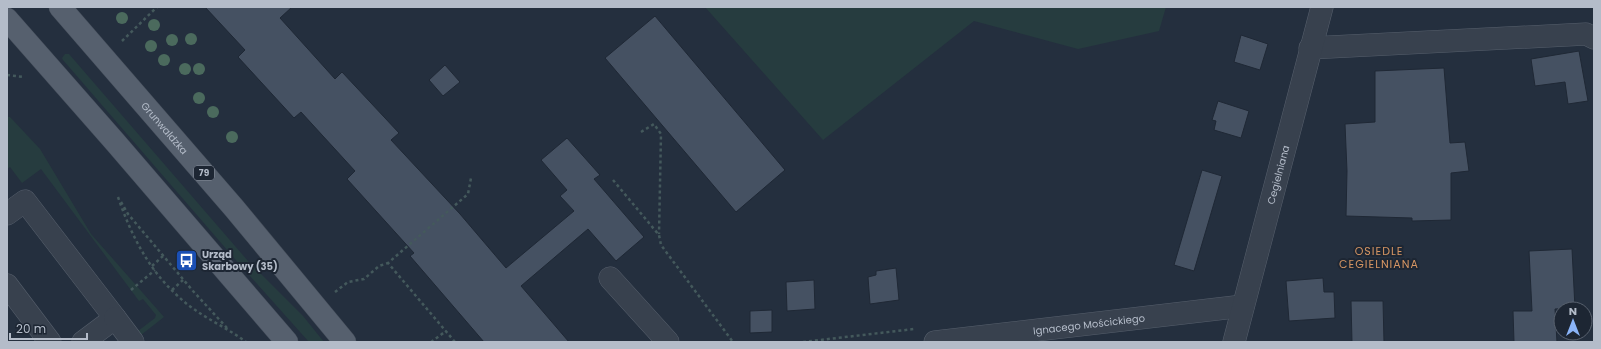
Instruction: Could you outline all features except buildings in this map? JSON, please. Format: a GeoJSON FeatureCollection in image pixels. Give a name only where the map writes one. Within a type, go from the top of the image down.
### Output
{"type":"FeatureCollection","features":[{"type":"Feature","properties":{"kind":"main road","name":"Grunwaldzka"},"geometry":{"type":"LineString","coordinates":[[60,7],[248,225],[345,342]]}},
{"type":"Feature","properties":{"kind":"main road"},"geometry":{"type":"LineString","coordinates":[[7,19],[105,130],[287,342]]}},
{"type":"Feature","properties":{"kind":"street","name":"Cegielniana"},"geometry":{"type":"LineString","coordinates":[[1234,342],[1322,7]]}},
{"type":"Feature","properties":{"kind":"street"},"geometry":{"type":"LineString","coordinates":[[1310,48],[1586,34],[1594,38]]}},
{"type":"Feature","properties":{"kind":"street"},"geometry":{"type":"LineString","coordinates":[[7,214],[25,201],[133,342]]}},
{"type":"Feature","properties":{"kind":"street"},"geometry":{"type":"LineString","coordinates":[[610,278],[668,342]]}},
{"type":"Feature","properties":{"kind":"street"},"geometry":{"type":"LineString","coordinates":[[7,285],[50,342]]}},
{"type":"Feature","properties":{"kind":"street","name":"Ignacego Mościckiego"},"geometry":{"type":"LineString","coordinates":[[935,342],[1243,306]]}},
{"type":"Feature","properties":{"kind":"street"},"geometry":{"type":"LineString","coordinates":[[83,342],[115,318]]}},
{"type":"Feature","properties":{"kind":"path"},"geometry":{"type":"LineString","coordinates":[[118,44],[158,7]]}},
{"type":"Feature","properties":{"kind":"path"},"geometry":{"type":"LineString","coordinates":[[7,76],[29,78]]}},
{"type":"Feature","properties":{"kind":"path"},"geometry":{"type":"LineString","coordinates":[[641,132],[654,124],[661,134],[659,234],[661,245],[733,342]]}},
{"type":"Feature","properties":{"kind":"path"},"geometry":{"type":"LineString","coordinates":[[330,296],[348,282],[364,279],[379,266],[388,263],[468,194],[471,178]]}},
{"type":"Feature","properties":{"kind":"path"},"geometry":{"type":"LineString","coordinates":[[612,180],[659,234]]}},
{"type":"Feature","properties":{"kind":"path"},"geometry":{"type":"LineString","coordinates":[[229,330],[183,280],[128,214],[118,197],[130,228],[145,259],[172,290],[180,298],[205,316],[246,342]]}},
{"type":"Feature","properties":{"kind":"path"},"geometry":{"type":"LineString","coordinates":[[152,266],[164,256]]}},
{"type":"Feature","properties":{"kind":"path"},"geometry":{"type":"LineString","coordinates":[[388,263],[455,342]]}},
{"type":"Feature","properties":{"kind":"path"},"geometry":{"type":"LineString","coordinates":[[131,290],[155,270]]}},
{"type":"Feature","properties":{"kind":"path"},"geometry":{"type":"LineString","coordinates":[[172,290],[183,280]]}},
{"type":"Feature","properties":{"kind":"path"},"geometry":{"type":"LineString","coordinates":[[431,342],[446,331]]}},
{"type":"Feature","properties":{"kind":"green space"},"geometry":{"type":"Polygon","coordinates":[[[705,7],[1166,7],[1159,31],[1078,49],[974,21],[823,140],[705,7]]]}},
{"type":"Feature","properties":{"kind":"green space"},"geometry":{"type":"Polygon","coordinates":[[[65,54],[69,54],[248,261],[303,316],[324,342],[309,342],[241,266],[63,60],[62,58],[65,54]]]}},
{"type":"Feature","properties":{"kind":"green space"},"geometry":{"type":"Polygon","coordinates":[[[7,117],[10,117],[40,149],[91,234],[164,317],[141,335],[138,331],[155,318],[156,315],[143,299],[139,301],[41,169],[22,183],[10,167],[7,169],[7,117]]]}},
{"type":"Feature","properties":{"kind":"place","name":"Urząd Skarbowy (35)"},"geometry":{"type":"Point","coordinates":[186,260]}},
{"type":"Feature","properties":{"kind":"district","name":"OSIEDLE CEGIELNIANA"},"geometry":{"type":"Point","coordinates":[1379,257]}}]}
